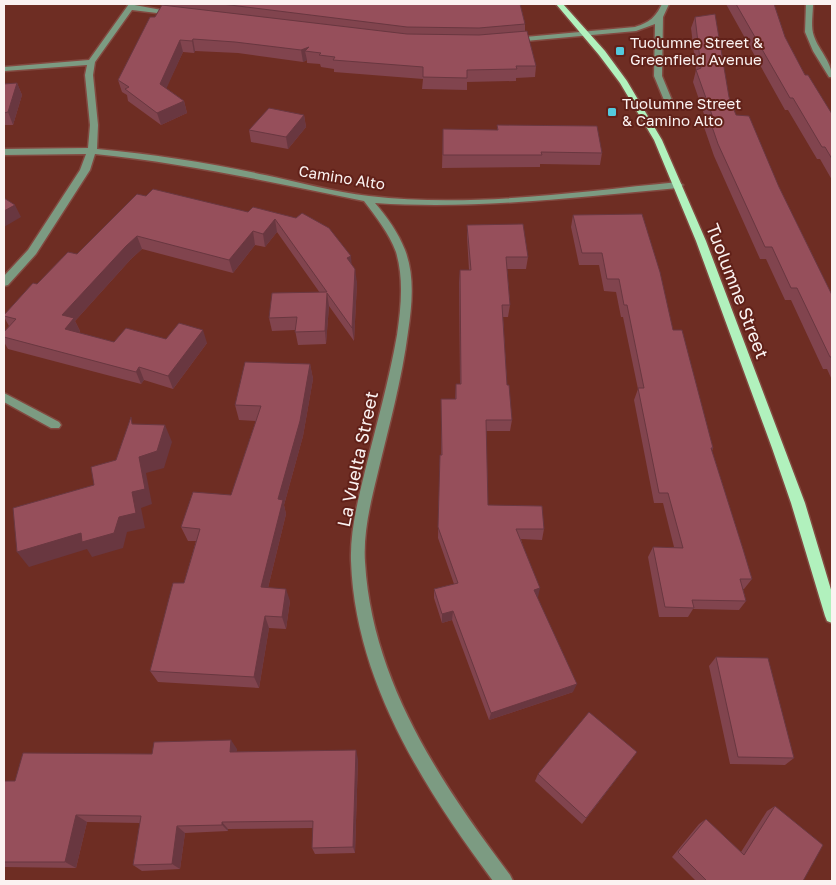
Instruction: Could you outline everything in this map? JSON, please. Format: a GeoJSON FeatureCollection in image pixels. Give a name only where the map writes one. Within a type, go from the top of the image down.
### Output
{"type":"FeatureCollection","features":[{"type":"Feature","properties":{"kind":"main road","name":"Tuolumne Street"},"geometry":{"type":"LineString","coordinates":[[559,4],[606,60],[636,102],[658,140],[701,241],[778,448],[798,503],[832,616]]}},
{"type":"Feature","properties":{"kind":"street"},"geometry":{"type":"LineString","coordinates":[[665,4],[659,17],[658,76],[670,105]]}},
{"type":"Feature","properties":{"kind":"street"},"geometry":{"type":"LineString","coordinates":[[808,4],[809,32],[817,51],[832,75]]}},
{"type":"Feature","properties":{"kind":"street"},"geometry":{"type":"LineString","coordinates":[[4,282],[32,252],[85,170],[92,151],[94,125],[89,75],[91,62],[130,5],[180,14]]}},
{"type":"Feature","properties":{"kind":"street"},"geometry":{"type":"LineString","coordinates":[[504,41],[636,29],[651,24],[659,17]]}},
{"type":"Feature","properties":{"kind":"street"},"geometry":{"type":"LineString","coordinates":[[4,69],[91,62]]}},
{"type":"Feature","properties":{"kind":"street","name":"Camino Alto"},"geometry":{"type":"LineString","coordinates":[[4,152],[92,151],[209,166],[367,199],[423,203],[509,201],[678,185]]}},
{"type":"Feature","properties":{"kind":"street","name":"La Vuelta Street"},"geometry":{"type":"LineString","coordinates":[[367,199],[388,224],[399,247],[405,270],[407,310],[397,364],[362,512],[358,560],[361,596],[372,650],[398,716],[430,773],[482,853],[504,881]]}},
{"type":"Feature","properties":{"kind":"street"},"geometry":{"type":"LineString","coordinates":[[4,397],[55,425]]}},
{"type":"Feature","properties":{"kind":"building"},"geometry":{"type":"Polygon","coordinates":[[[222,4],[520,4],[525,24],[479,28],[407,27],[222,4]]]}},
{"type":"Feature","properties":{"kind":"building"},"geometry":{"type":"Polygon","coordinates":[[[736,4],[774,4],[785,37],[805,75],[808,75],[832,114],[832,159],[825,147],[822,147],[793,98],[790,98],[736,4]]]}},
{"type":"Feature","properties":{"kind":"building"},"geometry":{"type":"Polygon","coordinates":[[[162,5],[407,34],[479,35],[527,31],[536,66],[516,66],[517,69],[467,70],[467,78],[423,77],[423,67],[333,60],[335,57],[305,51],[309,47],[301,50],[235,42],[180,40],[160,84],[184,101],[157,113],[125,89],[129,87],[118,80],[150,17],[155,17],[162,5]]]}},
{"type":"Feature","properties":{"kind":"building"},"geometry":{"type":"Polygon","coordinates":[[[715,14],[729,97],[736,115],[749,116],[779,187],[832,295],[832,357],[830,357],[797,288],[791,288],[772,247],[765,247],[718,144],[708,115],[712,115],[696,70],[701,68],[695,17],[715,14]]]}},
{"type":"Feature","properties":{"kind":"building"},"geometry":{"type":"Polygon","coordinates":[[[17,83],[8,112],[4,113],[4,84],[17,83]]]}},
{"type":"Feature","properties":{"kind":"building"},"geometry":{"type":"Polygon","coordinates":[[[269,108],[304,115],[286,137],[249,130],[269,108]]]}},
{"type":"Feature","properties":{"kind":"building"},"geometry":{"type":"Polygon","coordinates":[[[497,125],[597,126],[602,153],[541,152],[542,155],[443,155],[443,129],[498,130],[497,125]]]}},
{"type":"Feature","properties":{"kind":"building"},"geometry":{"type":"Polygon","coordinates":[[[153,189],[248,212],[253,207],[296,218],[302,213],[329,228],[351,256],[347,258],[355,269],[352,328],[327,293],[325,331],[295,332],[297,317],[269,318],[272,293],[327,292],[275,219],[263,234],[253,231],[229,260],[137,236],[62,315],[74,318],[65,329],[114,342],[126,328],[166,339],[179,323],[203,330],[168,376],[139,367],[136,372],[4,337],[4,332],[16,319],[4,315],[33,283],[37,284],[68,252],[77,254],[137,194],[146,196],[153,189]]]}},
{"type":"Feature","properties":{"kind":"building"},"geometry":{"type":"Polygon","coordinates":[[[4,198],[15,205],[4,211],[4,198]]]}},
{"type":"Feature","properties":{"kind":"building"},"geometry":{"type":"Polygon","coordinates":[[[642,214],[660,272],[673,330],[682,330],[713,448],[711,448],[752,579],[740,579],[746,601],[692,600],[694,608],[665,607],[653,547],[683,548],[668,493],[659,493],[638,388],[644,388],[627,305],[624,305],[619,279],[607,279],[602,253],[582,253],[573,215],[642,214]]]}},
{"type":"Feature","properties":{"kind":"building"},"geometry":{"type":"Polygon","coordinates":[[[523,224],[528,257],[506,257],[510,305],[502,305],[507,385],[509,385],[512,420],[486,420],[488,505],[542,506],[544,529],[516,529],[540,588],[534,590],[577,684],[491,713],[453,611],[442,614],[434,589],[458,583],[438,527],[440,455],[442,455],[441,399],[456,399],[456,384],[461,384],[460,270],[471,270],[467,225],[523,224]]]}},
{"type":"Feature","properties":{"kind":"building"},"geometry":{"type":"Polygon","coordinates":[[[245,362],[310,364],[300,421],[278,499],[283,500],[261,587],[286,589],[282,617],[265,616],[254,677],[150,671],[173,583],[184,583],[200,529],[181,527],[193,492],[231,495],[261,406],[235,405],[245,362]]]}},
{"type":"Feature","properties":{"kind":"building"},"geometry":{"type":"Polygon","coordinates":[[[131,417],[132,424],[165,425],[157,451],[139,457],[145,489],[132,492],[136,513],[119,517],[114,533],[82,542],[81,533],[17,552],[13,508],[94,485],[91,467],[116,460],[131,417]]]}},
{"type":"Feature","properties":{"kind":"building"},"geometry":{"type":"Polygon","coordinates":[[[716,657],[768,658],[794,758],[738,757],[716,657]]]}},
{"type":"Feature","properties":{"kind":"building"},"geometry":{"type":"Polygon","coordinates":[[[589,712],[637,752],[586,818],[538,774],[589,712]]]}},
{"type":"Feature","properties":{"kind":"building"},"geometry":{"type":"Polygon","coordinates":[[[231,740],[230,752],[356,750],[353,847],[312,848],[313,821],[222,822],[222,825],[177,826],[172,864],[133,865],[141,816],[76,815],[65,862],[4,862],[4,781],[15,781],[23,753],[152,754],[154,742],[231,740]]]}},
{"type":"Feature","properties":{"kind":"building"},"geometry":{"type":"Polygon","coordinates":[[[775,806],[823,845],[803,881],[707,881],[678,852],[706,819],[744,855],[775,806]]]}},
{"type":"Feature","properties":{"kind":"place","name":"Tuolumne Street & Greenfield Avenue"},"geometry":{"type":"Point","coordinates":[620,51]}},
{"type":"Feature","properties":{"kind":"place","name":"Tuolumne Street & Camino Alto"},"geometry":{"type":"Point","coordinates":[612,112]}}]}
